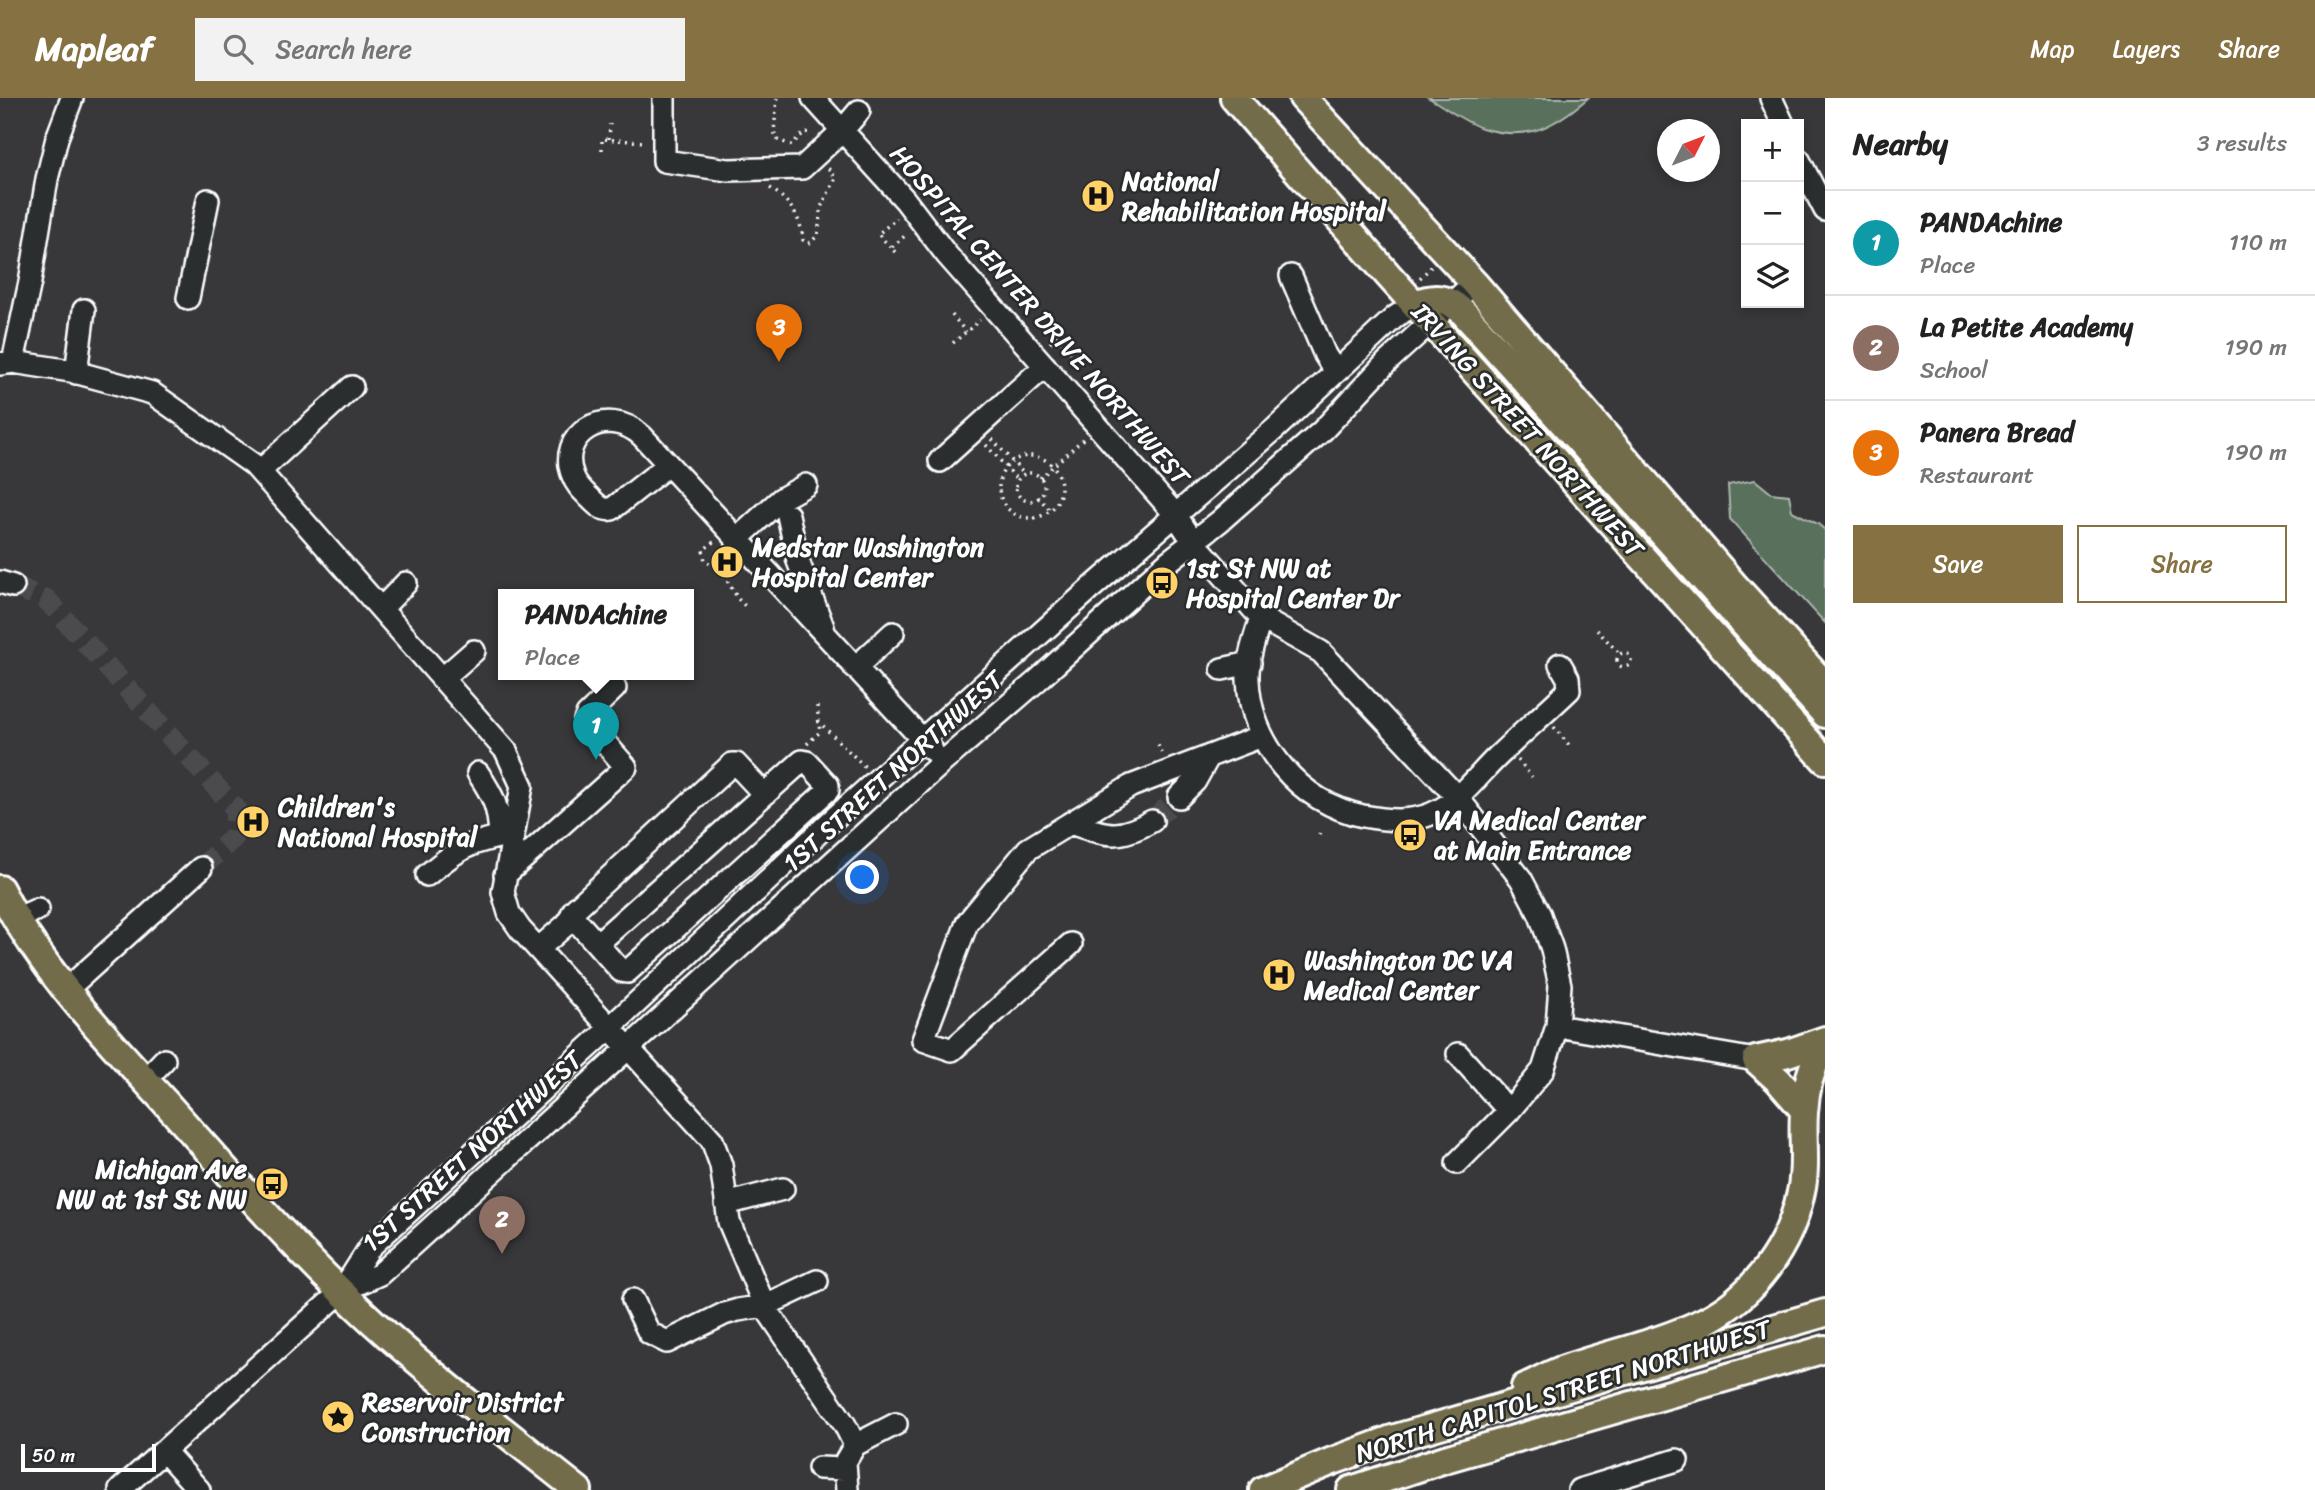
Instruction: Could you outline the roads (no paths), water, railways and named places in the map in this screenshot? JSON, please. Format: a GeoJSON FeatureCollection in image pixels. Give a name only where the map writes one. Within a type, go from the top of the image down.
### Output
{"type":"FeatureCollection","features":[{"type":"Feature","properties":{"kind":"main road","name":"IRVING STREET NORTHWEST"},"geometry":{"type":"LineString","coordinates":[[1234,98],[1421,302],[1823,759]]}},
{"type":"Feature","properties":{"kind":"main road","name":"IRVING STREET NORTHWEST"},"geometry":{"type":"LineString","coordinates":[[1303,98],[1474,283],[1734,585],[1825,685]]}},
{"type":"Feature","properties":{"kind":"main road"},"geometry":{"type":"LineString","coordinates":[[1421,302],[1438,298],[1452,303],[1466,316],[1825,714]]}},
{"type":"Feature","properties":{"kind":"main road"},"geometry":{"type":"LineString","coordinates":[[1798,655],[1825,670]]}},
{"type":"Feature","properties":{"kind":"main road"},"geometry":{"type":"LineString","coordinates":[[0,889],[27,914],[40,957],[65,990],[226,1170],[342,1291],[477,1410],[578,1490]]}},
{"type":"Feature","properties":{"kind":"main road"},"geometry":{"type":"LineString","coordinates":[[1756,1060],[1825,1041]]}},
{"type":"Feature","properties":{"kind":"main road"},"geometry":{"type":"LineString","coordinates":[[1460,1419],[1561,1370],[1675,1333],[1706,1320],[1742,1295],[1773,1260],[1797,1207],[1805,1161],[1804,1110],[1813,1068],[1825,1041]]}},
{"type":"Feature","properties":{"kind":"main road"},"geometry":{"type":"LineString","coordinates":[[1756,1060],[1804,1110]]}},
{"type":"Feature","properties":{"kind":"main road","name":"NORTH CAPITOL STREET NORTHWEST"},"geometry":{"type":"LineString","coordinates":[[1263,1490],[1350,1454],[1460,1419],[1825,1313]]}},
{"type":"Feature","properties":{"kind":"main road"},"geometry":{"type":"LineString","coordinates":[[1352,1490],[1445,1459],[1825,1349]]}},
{"type":"Feature","properties":{"kind":"street"},"geometry":{"type":"LineString","coordinates":[[72,98],[43,156],[7,363],[76,373],[176,399],[260,471],[442,680],[522,786],[507,836],[503,892],[509,913],[535,946],[712,1140],[721,1165],[729,1222],[764,1306],[845,1425],[855,1445]]}},
{"type":"Feature","properties":{"kind":"street"},"geometry":{"type":"LineString","coordinates":[[664,98],[664,161],[728,170],[796,170],[811,162],[859,111]]}},
{"type":"Feature","properties":{"kind":"street","name":"HOSPITAL CENTER DRIVE NORTHWEST"},"geometry":{"type":"LineString","coordinates":[[813,98],[905,200],[946,254],[1175,514],[1193,541],[1261,618],[1321,652],[1458,798],[1521,879],[1540,915],[1552,949],[1560,985],[1557,1026],[1543,1070],[1509,1111],[1457,1163]]}},
{"type":"Feature","properties":{"kind":"street"},"geometry":{"type":"LineString","coordinates":[[1771,98],[1781,119]]}},
{"type":"Feature","properties":{"kind":"street"},"geometry":{"type":"LineString","coordinates":[[1804,170],[1825,210]]}},
{"type":"Feature","properties":{"kind":"street"},"geometry":{"type":"LineString","coordinates":[[188,298],[208,200]]}},
{"type":"Feature","properties":{"kind":"street"},"geometry":{"type":"LineString","coordinates":[[1291,276],[1325,355],[1336,372]]}},
{"type":"Feature","properties":{"kind":"street"},"geometry":{"type":"LineString","coordinates":[[1452,303],[1474,283]]}},
{"type":"Feature","properties":{"kind":"street","name":"1ST STREET NORTHWEST"},"geometry":{"type":"LineString","coordinates":[[129,1487],[164,1451],[342,1291],[370,1247],[830,822],[1175,514],[1276,428],[1395,317],[1421,302]]}},
{"type":"Feature","properties":{"kind":"street","name":"1ST STREET NORTHWEST"},"geometry":{"type":"LineString","coordinates":[[342,1291],[380,1274],[944,761],[1323,430],[1387,362],[1421,302]]}},
{"type":"Feature","properties":{"kind":"street"},"geometry":{"type":"LineString","coordinates":[[76,373],[84,310]]}},
{"type":"Feature","properties":{"kind":"street"},"geometry":{"type":"LineString","coordinates":[[940,461],[1045,366]]}},
{"type":"Feature","properties":{"kind":"street"},"geometry":{"type":"LineString","coordinates":[[260,471],[352,387]]}},
{"type":"Feature","properties":{"kind":"street"},"geometry":{"type":"LineString","coordinates":[[668,465],[612,509],[606,510],[598,506],[573,477],[571,450],[576,439],[596,423],[621,422],[632,427],[668,465],[729,540],[944,761]]}},
{"type":"Feature","properties":{"kind":"street"},"geometry":{"type":"LineString","coordinates":[[729,540],[781,499],[806,485]]}},
{"type":"Feature","properties":{"kind":"street"},"geometry":{"type":"LineString","coordinates":[[788,515],[798,561],[828,639]]}},
{"type":"Feature","properties":{"kind":"street"},"geometry":{"type":"LineString","coordinates":[[381,609],[406,583]]}},
{"type":"Feature","properties":{"kind":"street"},"geometry":{"type":"LineString","coordinates":[[1261,618],[1252,645],[1248,679],[1252,707],[1262,736],[1284,770],[1316,798],[1344,812],[1392,821],[1430,814],[1458,798],[1497,756],[1569,690],[1568,678],[1560,664]]}},
{"type":"Feature","properties":{"kind":"street"},"geometry":{"type":"LineString","coordinates":[[855,668],[893,634]]}},
{"type":"Feature","properties":{"kind":"street"},"geometry":{"type":"LineString","coordinates":[[442,680],[474,651]]}},
{"type":"Feature","properties":{"kind":"street"},"geometry":{"type":"LineString","coordinates":[[1222,669],[1250,663]]}},
{"type":"Feature","properties":{"kind":"street"},"geometry":{"type":"LineString","coordinates":[[505,876],[626,767],[585,720],[615,688]]}},
{"type":"Feature","properties":{"kind":"street"},"geometry":{"type":"LineString","coordinates":[[1071,944],[952,1050],[923,1040],[967,923],[1028,849],[1130,786],[1262,736]]}},
{"type":"Feature","properties":{"kind":"street"},"geometry":{"type":"LineString","coordinates":[[1179,797],[1195,781],[1209,756]]}},
{"type":"Feature","properties":{"kind":"street"},"geometry":{"type":"LineString","coordinates":[[572,914],[597,944],[621,971],[627,972],[828,790],[828,785],[804,761],[597,944]]}},
{"type":"Feature","properties":{"kind":"street"},"geometry":{"type":"LineString","coordinates":[[572,914],[573,910],[732,764],[736,764],[764,794]]}},
{"type":"Feature","properties":{"kind":"street"},"geometry":{"type":"LineString","coordinates":[[478,773],[491,792],[507,836]]}},
{"type":"Feature","properties":{"kind":"street"},"geometry":{"type":"LineString","coordinates":[[1070,823],[1099,832],[1128,834],[1152,821]]}},
{"type":"Feature","properties":{"kind":"street"},"geometry":{"type":"LineString","coordinates":[[427,875],[454,852],[477,841],[507,836]]}},
{"type":"Feature","properties":{"kind":"street"},"geometry":{"type":"LineString","coordinates":[[65,990],[201,868]]}},
{"type":"Feature","properties":{"kind":"street"},"geometry":{"type":"LineString","coordinates":[[535,946],[562,916],[572,914]]}},
{"type":"Feature","properties":{"kind":"street"},"geometry":{"type":"LineString","coordinates":[[1557,1026],[1756,1060]]}},
{"type":"Feature","properties":{"kind":"street"},"geometry":{"type":"LineString","coordinates":[[1458,1054],[1509,1111]]}},
{"type":"Feature","properties":{"kind":"street"},"geometry":{"type":"LineString","coordinates":[[145,1080],[164,1060]]}},
{"type":"Feature","properties":{"kind":"street"},"geometry":{"type":"LineString","coordinates":[[726,1204],[783,1189]]}},
{"type":"Feature","properties":{"kind":"street"},"geometry":{"type":"LineString","coordinates":[[633,1300],[649,1333],[667,1342],[724,1314],[764,1306],[817,1281]]}},
{"type":"Feature","properties":{"kind":"street"},"geometry":{"type":"LineString","coordinates":[[819,1468],[842,1483],[845,1462],[855,1445],[896,1424]]}},
{"type":"Feature","properties":{"kind":"street"},"geometry":{"type":"LineString","coordinates":[[164,1451],[199,1490]]}},
{"type":"Feature","properties":{"kind":"street"},"geometry":{"type":"LineString","coordinates":[[1579,1490],[1677,1460]]}},
{"type":"Feature","properties":{"kind":"tunnel"},"geometry":{"type":"LineString","coordinates":[[13,586],[47,600],[236,809],[234,837],[201,868]]}},
{"type":"Feature","properties":{"kind":"tunnel"},"geometry":{"type":"LineString","coordinates":[[1152,821],[1179,797]]}},
{"type":"Feature","properties":{"kind":"place","name":"National Rehabilitation Hospital"},"geometry":{"type":"Point","coordinates":[1098,196]}},
{"type":"Feature","properties":{"kind":"place","name":"Panera Bread"},"geometry":{"type":"Point","coordinates":[779,362]}},
{"type":"Feature","properties":{"kind":"place","name":"Medstar Washington Hospital Center"},"geometry":{"type":"Point","coordinates":[727,562]}},
{"type":"Feature","properties":{"kind":"place","name":"1st St NW at Hospital Center Dr"},"geometry":{"type":"Point","coordinates":[1162,583]}},
{"type":"Feature","properties":{"kind":"place","name":"PANDAchine"},"geometry":{"type":"Point","coordinates":[596,760]}},
{"type":"Feature","properties":{"kind":"place","name":"Children's National Hospital"},"geometry":{"type":"Point","coordinates":[253,822]}},
{"type":"Feature","properties":{"kind":"place","name":"VA Medical Center at Main Entrance"},"geometry":{"type":"Point","coordinates":[1410,835]}},
{"type":"Feature","properties":{"kind":"place","name":"Washington DC VA Medical Center"},"geometry":{"type":"Point","coordinates":[1279,975]}},
{"type":"Feature","properties":{"kind":"place","name":"Michigan Ave NW at 1st St NW"},"geometry":{"type":"Point","coordinates":[272,1184]}},
{"type":"Feature","properties":{"kind":"place","name":"La Petite Academy"},"geometry":{"type":"Point","coordinates":[502,1254]}},
{"type":"Feature","properties":{"kind":"place","name":"Reservoir District Construction"},"geometry":{"type":"Point","coordinates":[338,1417]}}]}
